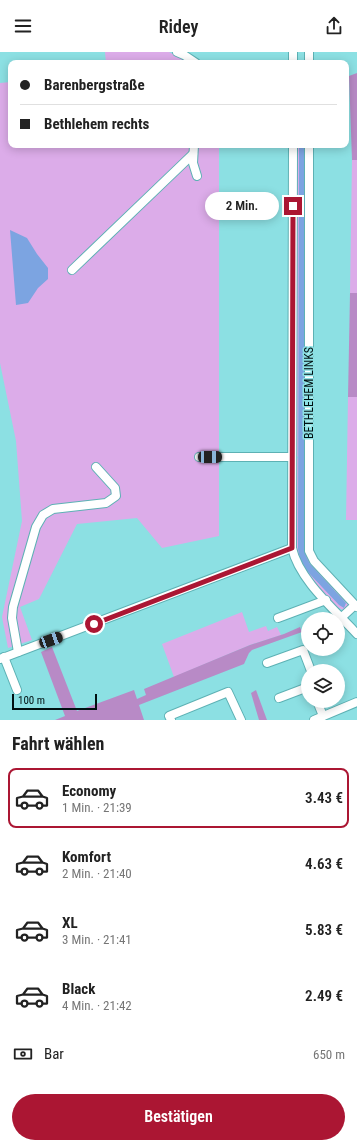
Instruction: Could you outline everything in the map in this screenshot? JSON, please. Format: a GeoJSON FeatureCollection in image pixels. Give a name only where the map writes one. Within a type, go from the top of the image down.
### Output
{"type":"FeatureCollection","features":[{"type":"Feature","properties":{"kind":"street"},"geometry":{"type":"LineString","coordinates":[[177,52],[192,60]]}},
{"type":"Feature","properties":{"kind":"street"},"geometry":{"type":"LineString","coordinates":[[194,148],[193,163],[197,176]]}},
{"type":"Feature","properties":{"kind":"street"},"geometry":{"type":"LineString","coordinates":[[293,148],[292,548],[297,564],[302,573],[337,612]]}},
{"type":"Feature","properties":{"kind":"street","name":"BETHLEHEM LINKS"},"geometry":{"type":"LineString","coordinates":[[309,148],[308,546],[314,561],[355,603],[345,614]]}},
{"type":"Feature","properties":{"kind":"street"},"geometry":{"type":"LineString","coordinates":[[72,270],[193,154]]}},
{"type":"Feature","properties":{"kind":"street"},"geometry":{"type":"LineString","coordinates":[[199,457],[292,457]]}},
{"type":"Feature","properties":{"kind":"street"},"geometry":{"type":"LineString","coordinates":[[18,652],[12,618],[13,607],[36,526],[43,515],[53,509],[106,504],[116,496],[115,488],[96,467]]}},
{"type":"Feature","properties":{"kind":"street"},"geometry":{"type":"LineString","coordinates":[[17,690],[2,658],[292,548]]}},
{"type":"Feature","properties":{"kind":"street"},"geometry":{"type":"LineString","coordinates":[[278,618],[326,600]]}},
{"type":"Feature","properties":{"kind":"street"},"geometry":{"type":"LineString","coordinates":[[345,620],[357,634]]}},
{"type":"Feature","properties":{"kind":"street"},"geometry":{"type":"LineString","coordinates":[[268,663],[303,650],[308,664]]}},
{"type":"Feature","properties":{"kind":"street"},"geometry":{"type":"LineString","coordinates":[[279,698],[301,690]]}},
{"type":"Feature","properties":{"kind":"street"},"geometry":{"type":"LineString","coordinates":[[171,720],[169,716],[228,692],[240,720]]}},
{"type":"Feature","properties":{"kind":"street"},"geometry":{"type":"LineString","coordinates":[[314,720],[357,702]]}},
{"type":"Feature","properties":{"kind":"street"},"geometry":{"type":"LineString","coordinates":[[320,708],[323,716]]}},
{"type":"Feature","properties":{"kind":"shaded area"},"geometry":{"type":"Polygon","coordinates":[[[105,52],[169,52],[185,60],[106,60],[105,52]]]}},
{"type":"Feature","properties":{"kind":"shaded area"},"geometry":{"type":"Polygon","coordinates":[[[357,73],[357,160],[352,160],[349,76],[357,73]]]}},
{"type":"Feature","properties":{"kind":"shaded area"},"geometry":{"type":"Polygon","coordinates":[[[8,82],[8,148],[219,148],[219,536],[162,548],[137,518],[77,524],[39,599],[20,607],[32,640],[8,648],[2,617],[22,521],[16,441],[0,363],[0,83],[8,82]]]}},
{"type":"Feature","properties":{"kind":"shaded area"},"geometry":{"type":"Polygon","coordinates":[[[295,148],[307,148],[307,457],[304,458],[307,459],[307,546],[348,601],[348,607],[343,610],[335,606],[309,578],[296,552],[296,461],[298,457],[295,455],[295,148]]]}},
{"type":"Feature","properties":{"kind":"shaded area"},"geometry":{"type":"Polygon","coordinates":[[[352,160],[357,160],[357,293],[350,293],[352,160]]]}},
{"type":"Feature","properties":{"kind":"shaded area"},"geometry":{"type":"Polygon","coordinates":[[[350,293],[357,293],[357,397],[348,397],[350,293]]]}},
{"type":"Feature","properties":{"kind":"shaded area"},"geometry":{"type":"Polygon","coordinates":[[[348,397],[357,397],[357,520],[346,520],[348,397]]]}},
{"type":"Feature","properties":{"kind":"shaded area"},"geometry":{"type":"Polygon","coordinates":[[[242,612],[249,632],[266,626],[268,631],[277,627],[281,635],[250,645],[174,677],[162,644],[242,612]]]}},
{"type":"Feature","properties":{"kind":"shaded area"},"geometry":{"type":"Polygon","coordinates":[[[300,627],[301,630],[301,632],[252,650],[244,664],[139,705],[144,720],[55,720],[65,716],[41,652],[52,647],[77,711],[134,690],[137,699],[146,695],[144,689],[250,645],[300,627]]]}},
{"type":"Feature","properties":{"kind":"shaded area"},"geometry":{"type":"Polygon","coordinates":[[[256,690],[267,720],[259,720],[251,693],[256,690]]]}},
{"type":"Feature","properties":{"kind":"water"},"geometry":{"type":"Polygon","coordinates":[[[299,148],[305,148],[304,548],[310,564],[346,603],[344,608],[339,605],[305,569],[300,559],[298,549],[299,148]]]}},
{"type":"Feature","properties":{"kind":"water"},"geometry":{"type":"Polygon","coordinates":[[[10,230],[27,238],[48,268],[48,279],[38,288],[28,303],[16,305],[10,230]]]}},
{"type":"Feature","properties":{"kind":"route"},"geometry":{"type":"LineString","coordinates":[[94,624],[292,548],[293,206]]}}]}
